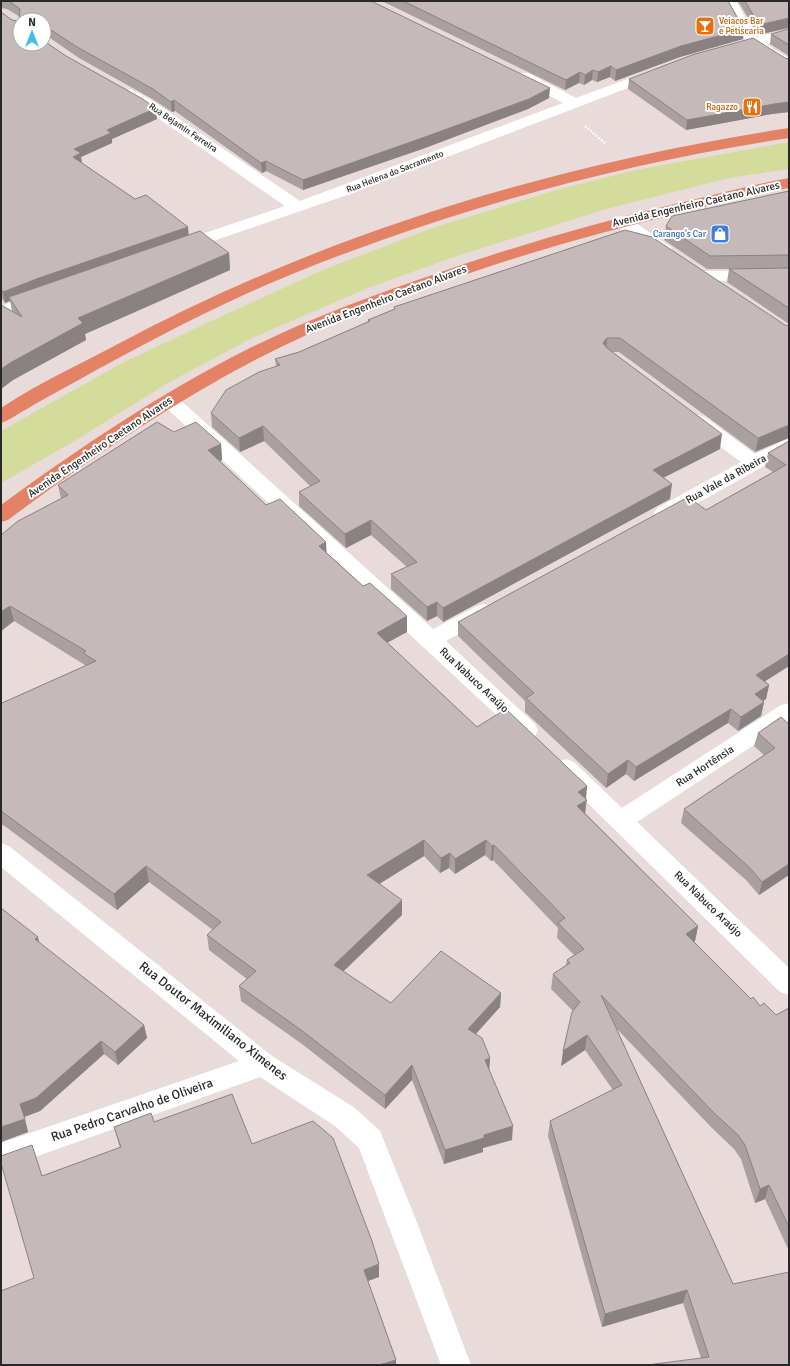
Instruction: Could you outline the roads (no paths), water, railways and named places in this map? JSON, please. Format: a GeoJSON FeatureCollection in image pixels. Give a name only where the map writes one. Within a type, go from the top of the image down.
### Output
{"type":"FeatureCollection","features":[{"type":"Feature","properties":{"kind":"main road"},"geometry":{"type":"LineString","coordinates":[[1,417],[16,406],[132,343],[245,288],[337,250],[484,200],[534,185],[627,162],[733,140],[789,133]]}},
{"type":"Feature","properties":{"kind":"main road","name":"Avenida Engenheiro Caetano Alvares"},"geometry":{"type":"LineString","coordinates":[[1,515],[114,435],[169,400],[252,354],[325,320],[417,285],[536,245],[621,221],[789,183]]}},
{"type":"Feature","properties":{"kind":"street"},"geometry":{"type":"LineString","coordinates":[[729,1],[753,42],[789,64]]}},
{"type":"Feature","properties":{"kind":"street"},"geometry":{"type":"LineString","coordinates":[[716,52],[789,33]]}},
{"type":"Feature","properties":{"kind":"street","name":"Rua Helena do Sacramento"},"geometry":{"type":"LineString","coordinates":[[165,253],[298,207],[670,67]]}},
{"type":"Feature","properties":{"kind":"street"},"geometry":{"type":"LineString","coordinates":[[512,71],[569,105]]}},
{"type":"Feature","properties":{"kind":"street","name":"Rua Bejamin Ferreira"},"geometry":{"type":"LineString","coordinates":[[121,89],[148,104],[298,207]]}},
{"type":"Feature","properties":{"kind":"street"},"geometry":{"type":"LineString","coordinates":[[621,221],[727,293]]}},
{"type":"Feature","properties":{"kind":"street"},"geometry":{"type":"LineString","coordinates":[[690,268],[789,275]]}},
{"type":"Feature","properties":{"kind":"street"},"geometry":{"type":"LineString","coordinates":[[1,312],[54,291]]}},
{"type":"Feature","properties":{"kind":"street","name":"Rua Nabuco Araújo"},"geometry":{"type":"LineString","coordinates":[[169,400],[431,640],[622,820],[789,984]]}},
{"type":"Feature","properties":{"kind":"street"},"geometry":{"type":"LineString","coordinates":[[686,412],[754,463]]}},
{"type":"Feature","properties":{"kind":"street","name":"Rua Vale da Ribeira"},"geometry":{"type":"LineString","coordinates":[[648,521],[789,444]]}},
{"type":"Feature","properties":{"kind":"street"},"geometry":{"type":"LineString","coordinates":[[431,640],[501,602]]}},
{"type":"Feature","properties":{"kind":"street","name":"Rua Hortênsia"},"geometry":{"type":"LineString","coordinates":[[622,820],[789,711]]}},
{"type":"Feature","properties":{"kind":"street","name":"Rua Doutor Maximiliano Ximenes"},"geometry":{"type":"LineString","coordinates":[[1,853],[263,1064],[345,1117],[370,1140],[402,1220],[456,1365]]}},
{"type":"Feature","properties":{"kind":"street","name":"Rua Pedro Carvalho de Oliveira"},"geometry":{"type":"LineString","coordinates":[[1,1156],[263,1064]]}},
{"type":"Feature","properties":{"kind":"place","name":"Veiacos Bar e Petiscaria"},"geometry":{"type":"Point","coordinates":[705,26]}},
{"type":"Feature","properties":{"kind":"place","name":"Ragazzo"},"geometry":{"type":"Point","coordinates":[752,107]}},
{"type":"Feature","properties":{"kind":"place","name":"Carango's Car"},"geometry":{"type":"Point","coordinates":[720,234]}}]}
